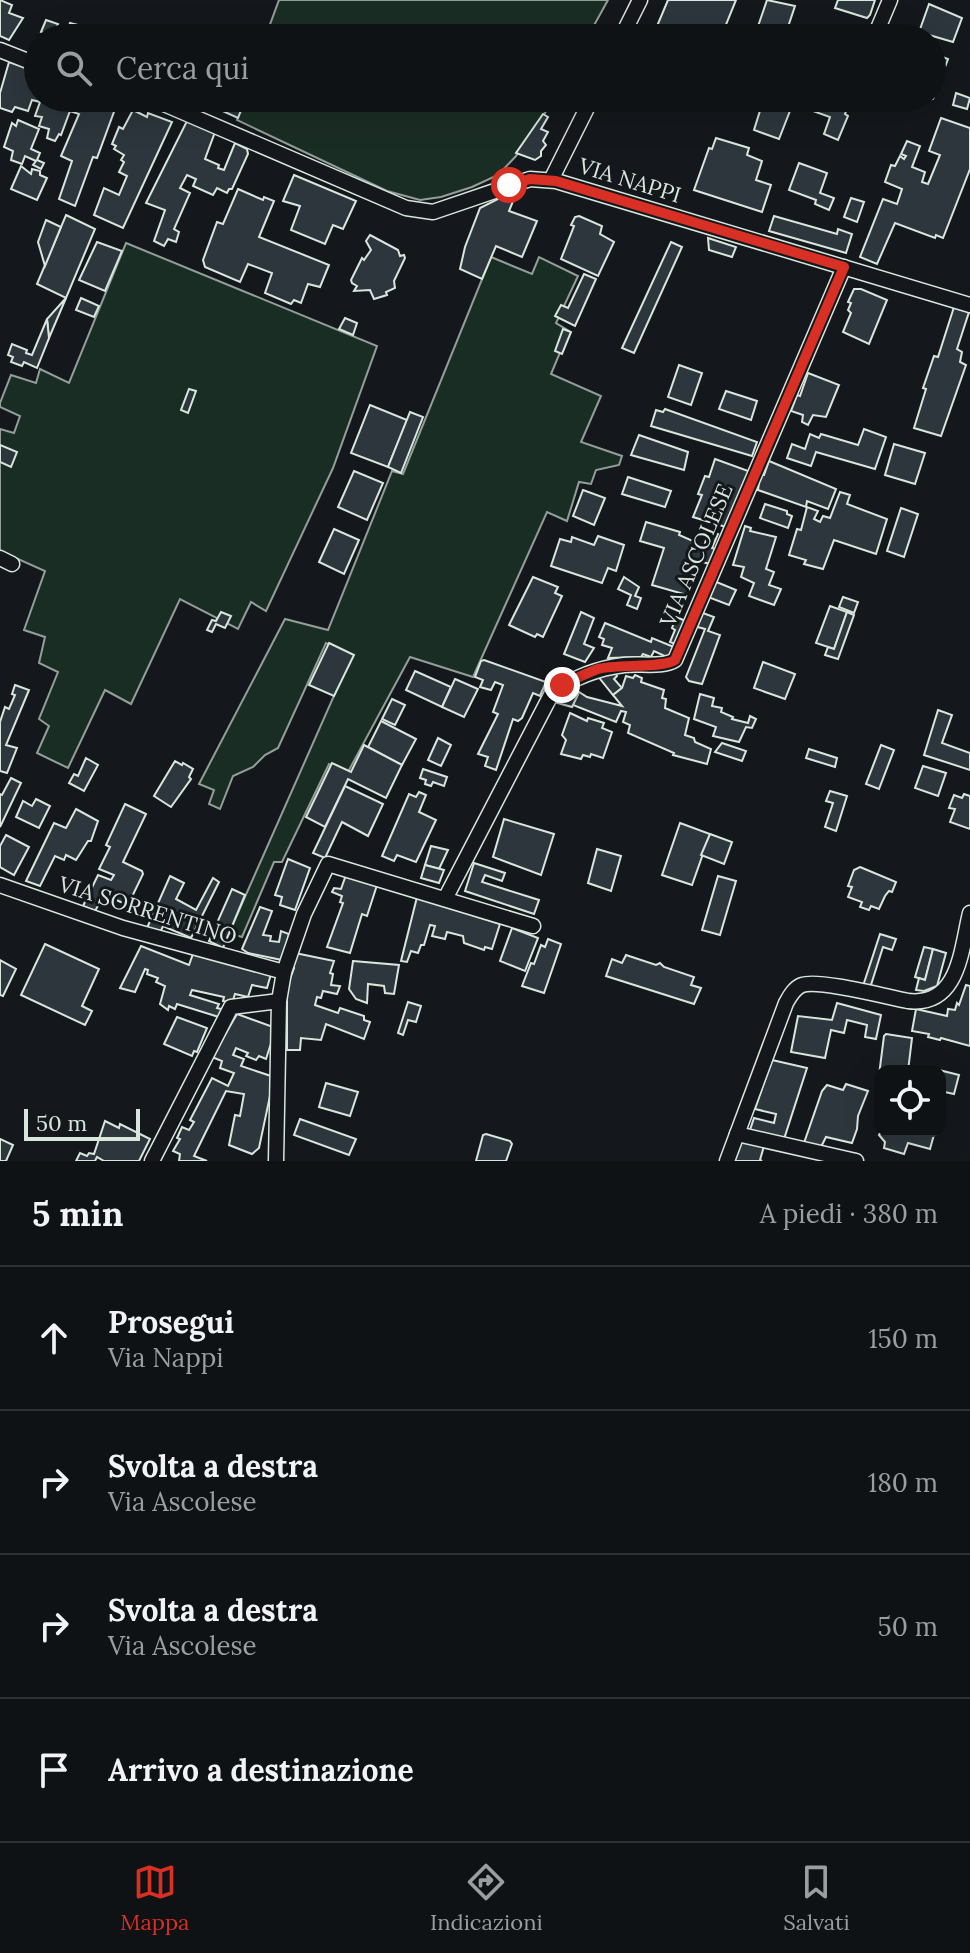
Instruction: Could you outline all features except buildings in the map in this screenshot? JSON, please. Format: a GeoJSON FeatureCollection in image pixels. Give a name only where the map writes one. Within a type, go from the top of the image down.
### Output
{"type":"FeatureCollection","features":[{"type":"Feature","properties":{"kind":"street"},"geometry":{"type":"LineString","coordinates":[[628,24],[640,0]]}},
{"type":"Feature","properties":{"kind":"street"},"geometry":{"type":"LineString","coordinates":[[880,24],[890,0]]}},
{"type":"Feature","properties":{"kind":"street"},"geometry":{"type":"LineString","coordinates":[[0,50],[24,59]]}},
{"type":"Feature","properties":{"kind":"street","name":"VIA NAPPI"},"geometry":{"type":"LineString","coordinates":[[183,112],[406,208],[433,212],[530,179],[551,180],[970,305]]}},
{"type":"Feature","properties":{"kind":"street"},"geometry":{"type":"LineString","coordinates":[[551,180],[585,112]]}},
{"type":"Feature","properties":{"kind":"street","name":"VIA ASCOLESE"},"geometry":{"type":"LineString","coordinates":[[445,899],[552,693],[562,685],[598,669],[669,664],[675,660],[844,267]]}},
{"type":"Feature","properties":{"kind":"street"},"geometry":{"type":"LineString","coordinates":[[276,1161],[279,1001],[284,972],[304,914],[328,864],[533,926]]}},
{"type":"Feature","properties":{"kind":"street","name":"VIA SORRENTINO"},"geometry":{"type":"LineString","coordinates":[[0,885],[123,928],[284,972]]}},
{"type":"Feature","properties":{"kind":"street"},"geometry":{"type":"LineString","coordinates":[[727,1161],[786,1003],[793,992],[800,986],[819,984],[908,1001],[936,998],[947,989],[955,974],[970,913]]}},
{"type":"Feature","properties":{"kind":"street"},"geometry":{"type":"LineString","coordinates":[[152,1161],[231,1007],[279,1001]]}},
{"type":"Feature","properties":{"kind":"street"},"geometry":{"type":"LineString","coordinates":[[737,1134],[856,1161]]}},
{"type":"Feature","properties":{"kind":"green space"},"geometry":{"type":"Polygon","coordinates":[[[279,0],[608,0],[595,24],[270,24],[279,0]]]}},
{"type":"Feature","properties":{"kind":"green space"},"geometry":{"type":"Polygon","coordinates":[[[240,112],[546,112],[516,156],[498,175],[441,197],[420,200],[387,191],[237,120],[240,112]]]}},
{"type":"Feature","properties":{"kind":"green space"},"geometry":{"type":"Polygon","coordinates":[[[126,243],[377,346],[333,468],[266,611],[251,602],[238,629],[180,599],[131,704],[105,690],[68,768],[37,753],[49,726],[39,719],[58,672],[39,663],[45,637],[24,630],[45,571],[0,551],[0,429],[14,433],[20,416],[0,407],[0,403],[11,375],[36,383],[40,369],[69,383],[126,243]]]}},
{"type":"Feature","properties":{"kind":"green space"},"geometry":{"type":"Polygon","coordinates":[[[491,257],[532,274],[539,257],[578,276],[556,323],[569,331],[551,374],[601,396],[581,442],[622,456],[619,465],[596,470],[591,484],[579,482],[567,521],[547,512],[473,677],[410,657],[348,772],[329,764],[282,862],[274,862],[242,937],[229,933],[352,655],[326,643],[278,748],[253,767],[233,776],[220,809],[209,804],[214,790],[199,784],[285,619],[328,630],[392,471],[403,474],[491,257]]]}},
{"type":"Feature","properties":{"kind":"route"},"geometry":{"type":"LineString","coordinates":[[509,185],[530,179],[556,181],[844,267],[675,660],[669,664],[598,669],[562,685]]}}]}
